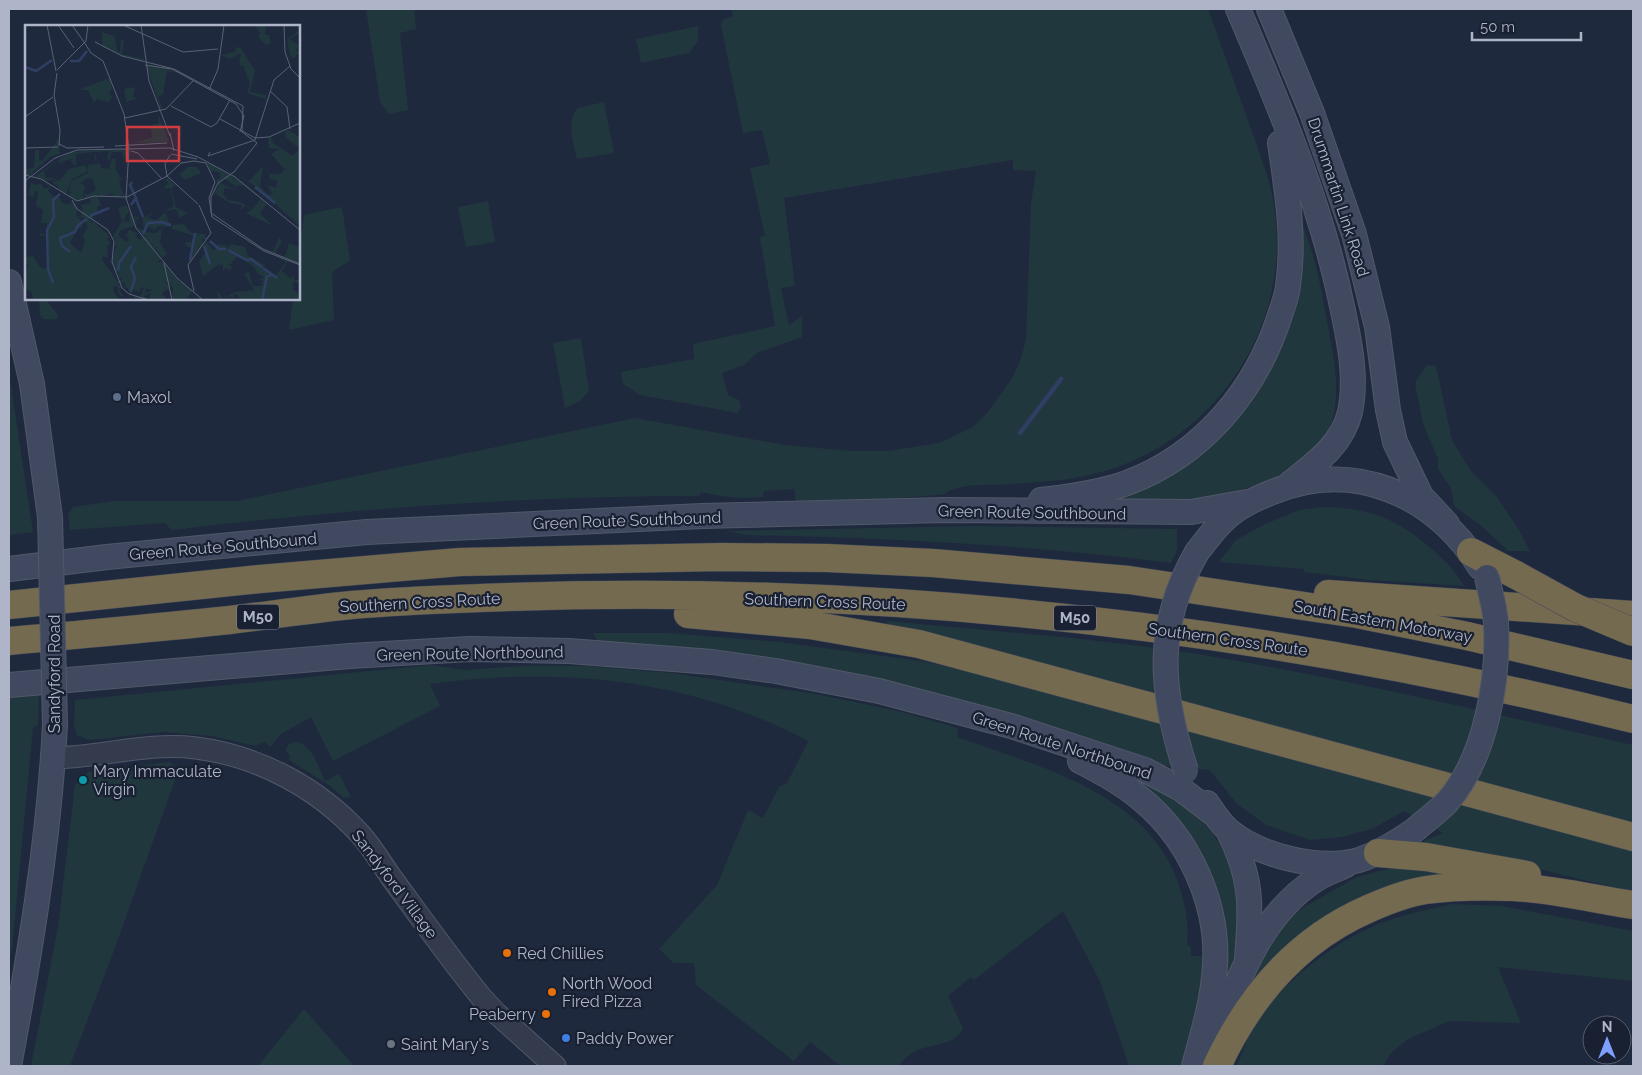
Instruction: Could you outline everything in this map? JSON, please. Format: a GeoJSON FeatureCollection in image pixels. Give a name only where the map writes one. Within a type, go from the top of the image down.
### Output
{"type":"FeatureCollection","features":[{"type":"Feature","properties":{"kind":"highway"},"geometry":{"type":"LineString","coordinates":[[460,562],[615,548],[795,546],[1002,556],[1116,567],[1299,592],[1633,615]]}},
{"type":"Feature","properties":{"kind":"highway"},"geometry":{"type":"LineString","coordinates":[[1471,552],[1576,608],[1633,632]]}},
{"type":"Feature","properties":{"kind":"highway","name":"South Eastern Motorway"},"geometry":{"type":"LineString","coordinates":[[460,562],[641,558],[827,558],[934,563],[1129,580],[1357,614],[1477,638],[1633,675]]}},
{"type":"Feature","properties":{"kind":"highway","name":"M50"},"geometry":{"type":"LineString","coordinates":[[9,605],[260,579],[460,562]]}},
{"type":"Feature","properties":{"kind":"highway","name":"Southern Cross Route"},"geometry":{"type":"LineString","coordinates":[[9,642],[183,625],[353,605],[508,597],[627,594],[898,603],[1074,618],[1346,657],[1532,694],[1633,720]]}},
{"type":"Feature","properties":{"kind":"highway"},"geometry":{"type":"LineString","coordinates":[[183,625],[232,627],[484,612],[593,612],[703,614],[810,625],[919,644],[1633,837]]}},
{"type":"Feature","properties":{"kind":"highway"},"geometry":{"type":"LineString","coordinates":[[1367,857],[1426,857],[1485,866],[1633,901]]}},
{"type":"Feature","properties":{"kind":"highway"},"geometry":{"type":"LineString","coordinates":[[1216,1066],[1246,1012],[1286,962],[1329,928],[1383,902],[1424,890],[1477,886],[1516,887],[1633,905]]}},
{"type":"Feature","properties":{"kind":"main road","name":"Drummartin Link Road"},"geometry":{"type":"LineString","coordinates":[[1224,9],[1301,197],[1324,271],[1336,275]]}},
{"type":"Feature","properties":{"kind":"main road","name":"Drummartin Link Road"},"geometry":{"type":"LineString","coordinates":[[1238,9],[1301,164],[1336,275],[1352,357],[1353,385],[1349,413],[1340,435],[1325,456],[1288,486]]}},
{"type":"Feature","properties":{"kind":"main road","name":"Drummartin Link Road"},"geometry":{"type":"LineString","coordinates":[[1269,9],[1312,113],[1354,234],[1377,327],[1388,410],[1395,442],[1420,496],[1447,524]]}},
{"type":"Feature","properties":{"kind":"main road"},"geometry":{"type":"LineString","coordinates":[[945,510],[1060,498],[1126,483],[1169,462],[1212,430],[1242,395],[1260,366],[1273,336],[1288,288],[1292,242],[1290,210],[1280,143]]}},
{"type":"Feature","properties":{"kind":"main road","name":"Sandyford Road"},"geometry":{"type":"LineString","coordinates":[[9,282],[35,402],[50,517],[55,725],[54,758],[35,924],[9,1066]]}},
{"type":"Feature","properties":{"kind":"main road"},"geometry":{"type":"LineString","coordinates":[[1204,1066],[1247,959],[1277,916],[1302,890],[1316,880],[1367,857],[1416,829],[1448,800],[1470,765],[1485,727],[1496,671],[1496,621],[1487,577],[1471,552],[1447,524],[1408,497],[1365,482],[1332,480],[1288,486],[1247,502],[1224,519],[1197,552],[1187,570],[1174,602],[1164,652],[1167,701],[1175,738],[1186,771],[1222,822],[1240,854],[1250,890],[1247,959]]}},
{"type":"Feature","properties":{"kind":"main road","name":"Green Route Southbound"},"geometry":{"type":"LineString","coordinates":[[9,569],[107,557],[367,532],[702,516],[945,510],[1191,512],[1247,502]]}},
{"type":"Feature","properties":{"kind":"main road","name":"Green Route Northbound"},"geometry":{"type":"LineString","coordinates":[[9,685],[390,654],[469,650],[569,651],[661,657],[776,671],[880,691],[958,711],[1145,770],[1181,789],[1222,822],[1268,853],[1319,863],[1367,857]]}},
{"type":"Feature","properties":{"kind":"main road","name":"Green Route Northbound"},"geometry":{"type":"LineString","coordinates":[[958,711],[1078,761],[1111,777],[1142,799],[1177,837],[1196,872],[1208,904],[1215,949],[1212,997],[1194,1066]]}},
{"type":"Feature","properties":{"kind":"street","name":"Sandyford Village"},"geometry":{"type":"LineString","coordinates":[[54,758],[87,756],[155,747],[196,748],[243,759],[293,779],[332,807],[361,834],[482,998],[555,1066]]}},
{"type":"Feature","properties":{"kind":"shaded area"},"geometry":{"type":"Polygon","coordinates":[[[366,9],[414,9],[416,29],[400,33],[408,110],[389,114],[380,102],[366,9]]]}},
{"type":"Feature","properties":{"kind":"shaded area"},"geometry":{"type":"Polygon","coordinates":[[[731,9],[1208,9],[1263,164],[1274,206],[1277,249],[1272,291],[1259,332],[1240,369],[1214,402],[1183,431],[1148,454],[1108,470],[1060,480],[969,486],[945,493],[948,494],[866,501],[796,504],[794,489],[764,491],[763,497],[755,498],[732,497],[701,492],[699,496],[567,498],[435,505],[303,516],[172,530],[165,523],[70,530],[68,515],[73,507],[114,501],[237,501],[635,418],[785,445],[851,451],[888,451],[939,443],[973,427],[987,413],[1013,377],[1026,340],[1031,204],[1036,171],[1013,170],[1013,160],[784,198],[795,286],[781,288],[789,325],[802,316],[802,337],[757,353],[744,365],[722,373],[728,395],[739,400],[741,406],[738,413],[640,395],[623,384],[621,372],[694,359],[693,344],[775,326],[760,237],[765,236],[750,168],[770,164],[762,130],[743,133],[721,25],[723,20],[733,16],[731,9]]]}},
{"type":"Feature","properties":{"kind":"shaded area"},"geometry":{"type":"Polygon","coordinates":[[[698,26],[698,41],[689,53],[641,63],[636,39],[698,26]]]}},
{"type":"Feature","properties":{"kind":"shaded area"},"geometry":{"type":"Polygon","coordinates":[[[604,102],[614,153],[577,159],[571,126],[574,114],[578,108],[604,102]]]}},
{"type":"Feature","properties":{"kind":"shaded area"},"geometry":{"type":"Polygon","coordinates":[[[488,201],[495,242],[466,247],[458,207],[488,201]]]}},
{"type":"Feature","properties":{"kind":"shaded area"},"geometry":{"type":"Polygon","coordinates":[[[342,207],[350,260],[332,272],[334,320],[289,330],[293,300],[300,300],[300,247],[304,215],[342,207]]]}},
{"type":"Feature","properties":{"kind":"shaded area"},"geometry":{"type":"Polygon","coordinates":[[[1295,211],[1307,236],[1316,267],[1336,377],[1334,415],[1321,445],[1309,459],[1294,470],[1260,485],[1241,490],[1156,506],[1088,500],[1141,484],[1266,368],[1295,211]]]}},
{"type":"Feature","properties":{"kind":"shaded area"},"geometry":{"type":"Polygon","coordinates":[[[39,300],[46,300],[59,316],[54,319],[43,319],[40,315],[39,300]]]}},
{"type":"Feature","properties":{"kind":"shaded area"},"geometry":{"type":"Polygon","coordinates":[[[581,338],[589,391],[580,401],[565,408],[553,343],[581,338]]]}},
{"type":"Feature","properties":{"kind":"shaded area"},"geometry":{"type":"Polygon","coordinates":[[[1427,365],[1436,366],[1452,440],[1471,471],[1496,496],[1518,528],[1530,551],[1508,551],[1484,528],[1454,506],[1451,488],[1438,469],[1438,459],[1423,424],[1415,383],[1427,365]]]}},
{"type":"Feature","properties":{"kind":"shaded area"},"geometry":{"type":"Polygon","coordinates":[[[9,372],[33,532],[9,535],[9,372]]]}},
{"type":"Feature","properties":{"kind":"shaded area"},"geometry":{"type":"Polygon","coordinates":[[[1321,507],[1354,509],[1368,512],[1395,523],[1434,551],[1454,571],[1464,586],[1369,580],[1304,572],[1304,569],[1219,562],[1236,540],[1265,524],[1300,510],[1321,507]]]}},
{"type":"Feature","properties":{"kind":"shaded area"},"geometry":{"type":"Polygon","coordinates":[[[976,526],[1177,529],[1177,550],[1171,563],[1012,547],[906,540],[746,535],[727,531],[976,526]]]}},
{"type":"Feature","properties":{"kind":"shaded area"},"geometry":{"type":"Polygon","coordinates":[[[887,621],[1100,641],[1185,652],[1278,668],[1380,689],[1633,745],[1633,827],[885,635],[887,621]]]}},
{"type":"Feature","properties":{"kind":"shaded area"},"geometry":{"type":"Polygon","coordinates":[[[593,633],[668,633],[779,642],[928,662],[1078,698],[1633,850],[1633,892],[1526,866],[1415,850],[1425,840],[1443,833],[1404,811],[1372,829],[1341,837],[1310,840],[1266,825],[1237,804],[1210,770],[1157,765],[1025,723],[599,645],[593,633]]]}},
{"type":"Feature","properties":{"kind":"shaded area"},"geometry":{"type":"Polygon","coordinates":[[[431,665],[464,670],[522,666],[586,666],[671,673],[816,694],[898,711],[958,728],[957,737],[1024,760],[1091,789],[1121,808],[1147,831],[1167,859],[1183,898],[1186,911],[1187,944],[1191,948],[1191,956],[1208,956],[1185,1066],[1129,1066],[1100,981],[1063,911],[974,980],[971,977],[948,996],[963,1028],[960,1034],[949,1041],[916,1051],[898,1066],[841,1066],[810,1042],[794,1061],[696,985],[694,963],[674,963],[659,949],[717,885],[748,810],[763,818],[779,787],[787,783],[808,741],[764,720],[718,703],[624,682],[576,678],[527,677],[430,684],[440,706],[333,761],[311,717],[281,734],[270,747],[265,742],[255,746],[212,736],[164,732],[89,740],[77,735],[74,726],[75,700],[431,665]]]}},
{"type":"Feature","properties":{"kind":"shaded area"},"geometry":{"type":"Polygon","coordinates":[[[39,692],[38,725],[33,727],[12,949],[9,958],[9,695],[39,692]]]}},
{"type":"Feature","properties":{"kind":"shaded area"},"geometry":{"type":"Polygon","coordinates":[[[297,742],[303,744],[311,753],[325,781],[339,774],[351,797],[344,798],[329,785],[289,760],[290,755],[285,750],[289,744],[297,742]]]}},
{"type":"Feature","properties":{"kind":"shaded area"},"geometry":{"type":"Polygon","coordinates":[[[170,762],[177,769],[175,780],[70,1066],[31,1066],[58,927],[75,785],[88,772],[170,762]]]}},
{"type":"Feature","properties":{"kind":"shaded area"},"geometry":{"type":"Polygon","coordinates":[[[1132,778],[1169,795],[1192,811],[1222,847],[1236,876],[1242,905],[1241,927],[1231,970],[1223,990],[1220,923],[1132,778]]]}},
{"type":"Feature","properties":{"kind":"shaded area"},"geometry":{"type":"Polygon","coordinates":[[[1388,869],[1428,869],[1471,875],[1392,893],[1237,1010],[1267,942],[1295,912],[1357,877],[1388,869]]]}},
{"type":"Feature","properties":{"kind":"shaded area"},"geometry":{"type":"Polygon","coordinates":[[[1452,904],[1501,906],[1633,931],[1633,981],[1498,967],[1521,1023],[1449,1021],[1408,1039],[1391,1053],[1383,1066],[1237,1066],[1248,1038],[1259,1019],[1291,982],[1310,965],[1330,950],[1373,927],[1408,914],[1452,904]]]}},
{"type":"Feature","properties":{"kind":"shaded area"},"geometry":{"type":"Polygon","coordinates":[[[304,1009],[354,1066],[258,1066],[304,1009]]]}},
{"type":"Feature","properties":{"kind":"waterway"},"geometry":{"type":"LineString","coordinates":[[1020,433],[1061,379]]}},
{"type":"Feature","properties":{"kind":"place","name":"Maxol"},"geometry":{"type":"Point","coordinates":[117,397]}},
{"type":"Feature","properties":{"kind":"place","name":"Mary Immaculate Virgin"},"geometry":{"type":"Point","coordinates":[83,780]}},
{"type":"Feature","properties":{"kind":"place","name":"Red Chillies"},"geometry":{"type":"Point","coordinates":[507,953]}},
{"type":"Feature","properties":{"kind":"place","name":"North Wood Fired Pizza"},"geometry":{"type":"Point","coordinates":[552,992]}},
{"type":"Feature","properties":{"kind":"place","name":"Peaberry"},"geometry":{"type":"Point","coordinates":[546,1014]}},
{"type":"Feature","properties":{"kind":"place","name":"Paddy Power"},"geometry":{"type":"Point","coordinates":[566,1038]}},
{"type":"Feature","properties":{"kind":"place","name":"Saint Mary's"},"geometry":{"type":"Point","coordinates":[391,1044]}}]}
